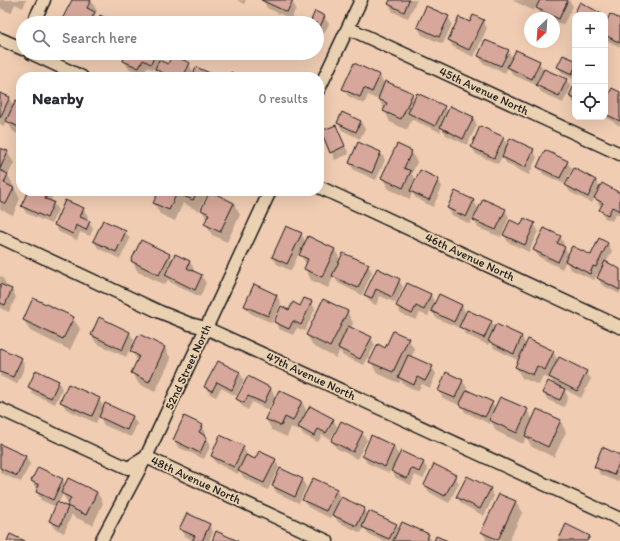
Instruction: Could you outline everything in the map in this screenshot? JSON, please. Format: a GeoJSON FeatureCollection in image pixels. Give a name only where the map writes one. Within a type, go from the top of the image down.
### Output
{"type":"FeatureCollection","features":[{"type":"Feature","properties":{"kind":"street"},"geometry":{"type":"LineString","coordinates":[[36,16],[44,0]]}},
{"type":"Feature","properties":{"kind":"street"},"geometry":{"type":"LineString","coordinates":[[324,78],[361,0]]}},
{"type":"Feature","properties":{"kind":"street","name":"45th Avenue North"},"geometry":{"type":"LineString","coordinates":[[348,28],[620,154]]}},
{"type":"Feature","properties":{"kind":"street"},"geometry":{"type":"LineString","coordinates":[[0,38],[16,45]]}},
{"type":"Feature","properties":{"kind":"street"},"geometry":{"type":"LineString","coordinates":[[47,60],[72,72]]}},
{"type":"Feature","properties":{"kind":"street","name":"46th Avenue North"},"geometry":{"type":"LineString","coordinates":[[324,189],[620,327]]}},
{"type":"Feature","properties":{"kind":"street","name":"52nd Street North"},"geometry":{"type":"LineString","coordinates":[[101,541],[146,457],[268,196]]}},
{"type":"Feature","properties":{"kind":"street","name":"47th Avenue North"},"geometry":{"type":"LineString","coordinates":[[0,237],[160,312],[190,324],[206,328],[620,519]]}},
{"type":"Feature","properties":{"kind":"street","name":"48th Avenue North"},"geometry":{"type":"LineString","coordinates":[[0,409],[128,468],[146,457],[327,541]]}},
{"type":"Feature","properties":{"kind":"building"},"geometry":{"type":"Polygon","coordinates":[[[72,0],[91,0],[87,8],[95,12],[93,16],[64,16],[72,0]]]}},
{"type":"Feature","properties":{"kind":"building"},"geometry":{"type":"Polygon","coordinates":[[[261,0],[293,0],[287,12],[261,0]]]}},
{"type":"Feature","properties":{"kind":"building"},"geometry":{"type":"Polygon","coordinates":[[[390,0],[409,0],[404,12],[388,4],[390,0]]]}},
{"type":"Feature","properties":{"kind":"building"},"geometry":{"type":"Polygon","coordinates":[[[540,0],[568,0],[560,17],[560,12],[544,12],[536,8],[540,0]]]}},
{"type":"Feature","properties":{"kind":"building"},"geometry":{"type":"Polygon","coordinates":[[[580,2],[598,12],[575,12],[580,2]]]}},
{"type":"Feature","properties":{"kind":"building"},"geometry":{"type":"Polygon","coordinates":[[[426,6],[449,16],[439,37],[417,27],[426,6]]]}},
{"type":"Feature","properties":{"kind":"building"},"geometry":{"type":"Polygon","coordinates":[[[315,11],[325,16],[324,18],[324,16],[313,16],[315,11]]]}},
{"type":"Feature","properties":{"kind":"building"},"geometry":{"type":"Polygon","coordinates":[[[610,14],[620,19],[620,43],[608,37],[608,18],[610,14]]]}},
{"type":"Feature","properties":{"kind":"building"},"geometry":{"type":"Polygon","coordinates":[[[473,15],[484,20],[469,50],[448,40],[459,17],[470,22],[473,15]]]}},
{"type":"Feature","properties":{"kind":"building"},"geometry":{"type":"Polygon","coordinates":[[[485,40],[509,50],[501,66],[478,56],[485,40]]]}},
{"type":"Feature","properties":{"kind":"building"},"geometry":{"type":"Polygon","coordinates":[[[516,50],[540,61],[532,79],[507,67],[516,50]]]}},
{"type":"Feature","properties":{"kind":"building"},"geometry":{"type":"Polygon","coordinates":[[[563,55],[572,59],[572,74],[557,67],[563,55]]]}},
{"type":"Feature","properties":{"kind":"building"},"geometry":{"type":"Polygon","coordinates":[[[123,60],[143,60],[139,68],[123,60]]]}},
{"type":"Feature","properties":{"kind":"building"},"geometry":{"type":"Polygon","coordinates":[[[143,60],[153,60],[151,64],[143,60]]]}},
{"type":"Feature","properties":{"kind":"building"},"geometry":{"type":"Polygon","coordinates":[[[159,60],[168,64],[170,60],[183,60],[190,63],[186,72],[161,72],[155,69],[159,60]]]}},
{"type":"Feature","properties":{"kind":"building"},"geometry":{"type":"Polygon","coordinates":[[[354,63],[380,75],[372,92],[364,88],[360,97],[342,89],[354,63]]]}},
{"type":"Feature","properties":{"kind":"building"},"geometry":{"type":"Polygon","coordinates":[[[196,67],[208,72],[194,72],[196,67]]]}},
{"type":"Feature","properties":{"kind":"building"},"geometry":{"type":"Polygon","coordinates":[[[544,69],[567,79],[559,96],[536,85],[544,69]]]}},
{"type":"Feature","properties":{"kind":"building"},"geometry":{"type":"Polygon","coordinates":[[[385,81],[413,93],[401,119],[383,111],[387,103],[378,99],[385,81]]]}},
{"type":"Feature","properties":{"kind":"building"},"geometry":{"type":"Polygon","coordinates":[[[612,88],[620,92],[620,121],[608,115],[608,96],[612,88]]]}},
{"type":"Feature","properties":{"kind":"building"},"geometry":{"type":"Polygon","coordinates":[[[572,90],[572,98],[569,96],[572,90]]]}},
{"type":"Feature","properties":{"kind":"building"},"geometry":{"type":"Polygon","coordinates":[[[0,93],[10,97],[0,118],[0,93]]]}},
{"type":"Feature","properties":{"kind":"building"},"geometry":{"type":"Polygon","coordinates":[[[417,93],[445,106],[435,126],[408,113],[417,93]]]}},
{"type":"Feature","properties":{"kind":"building"},"geometry":{"type":"Polygon","coordinates":[[[16,100],[16,126],[6,121],[16,100]]]}},
{"type":"Feature","properties":{"kind":"building"},"geometry":{"type":"Polygon","coordinates":[[[450,106],[474,117],[463,139],[440,127],[450,106]]]}},
{"type":"Feature","properties":{"kind":"building"},"geometry":{"type":"Polygon","coordinates":[[[342,112],[361,121],[356,132],[337,123],[342,112]]]}},
{"type":"Feature","properties":{"kind":"building"},"geometry":{"type":"Polygon","coordinates":[[[336,125],[345,146],[330,153],[324,138],[324,130],[336,125]]]}},
{"type":"Feature","properties":{"kind":"building"},"geometry":{"type":"Polygon","coordinates":[[[480,126],[504,137],[494,158],[471,147],[480,126]]]}},
{"type":"Feature","properties":{"kind":"building"},"geometry":{"type":"Polygon","coordinates":[[[510,138],[534,149],[525,168],[502,157],[510,138]]]}},
{"type":"Feature","properties":{"kind":"building"},"geometry":{"type":"Polygon","coordinates":[[[358,142],[381,152],[372,173],[349,163],[358,142]]]}},
{"type":"Feature","properties":{"kind":"building"},"geometry":{"type":"Polygon","coordinates":[[[397,144],[412,151],[404,168],[411,171],[403,188],[381,178],[397,144]]]}},
{"type":"Feature","properties":{"kind":"building"},"geometry":{"type":"Polygon","coordinates":[[[0,148],[8,151],[0,169],[0,148]]]}},
{"type":"Feature","properties":{"kind":"building"},"geometry":{"type":"Polygon","coordinates":[[[545,150],[568,161],[560,178],[537,167],[545,150]]]}},
{"type":"Feature","properties":{"kind":"building"},"geometry":{"type":"Polygon","coordinates":[[[574,168],[596,180],[588,197],[565,185],[574,168]]]}},
{"type":"Feature","properties":{"kind":"building"},"geometry":{"type":"Polygon","coordinates":[[[0,170],[8,174],[4,183],[14,188],[6,204],[0,201],[0,170]]]}},
{"type":"Feature","properties":{"kind":"building"},"geometry":{"type":"Polygon","coordinates":[[[420,170],[439,179],[429,200],[410,191],[420,170]]]}},
{"type":"Feature","properties":{"kind":"building"},"geometry":{"type":"Polygon","coordinates":[[[602,183],[620,193],[620,211],[612,207],[608,215],[599,210],[603,203],[594,198],[602,183]]]}},
{"type":"Feature","properties":{"kind":"building"},"geometry":{"type":"Polygon","coordinates":[[[455,191],[474,200],[466,217],[447,208],[455,191]]]}},
{"type":"Feature","properties":{"kind":"building"},"geometry":{"type":"Polygon","coordinates":[[[26,196],[46,196],[45,199],[54,202],[47,218],[21,206],[26,196]]]}},
{"type":"Feature","properties":{"kind":"building"},"geometry":{"type":"Polygon","coordinates":[[[156,196],[176,196],[169,210],[153,203],[156,196]]]}},
{"type":"Feature","properties":{"kind":"building"},"geometry":{"type":"Polygon","coordinates":[[[184,196],[195,196],[193,200],[184,196]]]}},
{"type":"Feature","properties":{"kind":"building"},"geometry":{"type":"Polygon","coordinates":[[[208,196],[220,196],[234,203],[220,232],[204,224],[209,214],[201,210],[208,196]]]}},
{"type":"Feature","properties":{"kind":"building"},"geometry":{"type":"Polygon","coordinates":[[[483,199],[506,209],[496,230],[473,220],[483,199]]]}},
{"type":"Feature","properties":{"kind":"building"},"geometry":{"type":"Polygon","coordinates":[[[65,200],[84,208],[80,217],[90,221],[86,230],[76,225],[73,234],[54,225],[65,200]]]}},
{"type":"Feature","properties":{"kind":"building"},"geometry":{"type":"Polygon","coordinates":[[[524,218],[535,223],[525,245],[503,235],[510,220],[521,225],[524,218]]]}},
{"type":"Feature","properties":{"kind":"building"},"geometry":{"type":"Polygon","coordinates":[[[103,220],[126,231],[116,252],[93,241],[103,220]]]}},
{"type":"Feature","properties":{"kind":"building"},"geometry":{"type":"Polygon","coordinates":[[[286,226],[302,233],[287,264],[272,257],[286,226]]]}},
{"type":"Feature","properties":{"kind":"building"},"geometry":{"type":"Polygon","coordinates":[[[544,228],[561,236],[557,243],[565,247],[558,262],[533,250],[544,228]]]}},
{"type":"Feature","properties":{"kind":"building"},"geometry":{"type":"Polygon","coordinates":[[[308,236],[335,249],[322,277],[304,269],[308,259],[299,255],[308,236]]]}},
{"type":"Feature","properties":{"kind":"building"},"geometry":{"type":"Polygon","coordinates":[[[599,238],[608,243],[596,267],[593,266],[590,274],[565,261],[572,246],[591,255],[599,238]]]}},
{"type":"Feature","properties":{"kind":"building"},"geometry":{"type":"Polygon","coordinates":[[[141,240],[170,254],[159,275],[131,261],[141,240]]]}},
{"type":"Feature","properties":{"kind":"building"},"geometry":{"type":"Polygon","coordinates":[[[343,253],[369,264],[358,288],[332,276],[343,253]]]}},
{"type":"Feature","properties":{"kind":"building"},"geometry":{"type":"Polygon","coordinates":[[[175,254],[190,261],[187,268],[202,275],[195,290],[165,275],[175,254]]]}},
{"type":"Feature","properties":{"kind":"building"},"geometry":{"type":"Polygon","coordinates":[[[605,261],[620,269],[620,290],[597,278],[605,261]]]}},
{"type":"Feature","properties":{"kind":"building"},"geometry":{"type":"Polygon","coordinates":[[[377,268],[400,279],[392,297],[376,289],[372,298],[364,295],[377,268]]]}},
{"type":"Feature","properties":{"kind":"building"},"geometry":{"type":"Polygon","coordinates":[[[407,283],[431,294],[424,310],[416,306],[412,314],[396,306],[407,283]]]}},
{"type":"Feature","properties":{"kind":"building"},"geometry":{"type":"Polygon","coordinates":[[[0,284],[12,289],[5,305],[0,303],[0,284]]]}},
{"type":"Feature","properties":{"kind":"building"},"geometry":{"type":"Polygon","coordinates":[[[254,284],[277,295],[268,316],[244,306],[254,284]]]}},
{"type":"Feature","properties":{"kind":"building"},"geometry":{"type":"Polygon","coordinates":[[[439,294],[462,305],[454,322],[431,311],[439,294]]]}},
{"type":"Feature","properties":{"kind":"building"},"geometry":{"type":"Polygon","coordinates":[[[33,298],[74,317],[63,339],[23,320],[33,298]]]}},
{"type":"Feature","properties":{"kind":"building"},"geometry":{"type":"Polygon","coordinates":[[[304,298],[312,301],[301,325],[293,321],[289,329],[274,322],[281,306],[289,310],[293,302],[300,306],[304,298]]]}},
{"type":"Feature","properties":{"kind":"building"},"geometry":{"type":"Polygon","coordinates":[[[323,299],[348,311],[330,347],[306,335],[323,299]]]}},
{"type":"Feature","properties":{"kind":"building"},"geometry":{"type":"Polygon","coordinates":[[[467,310],[492,321],[484,338],[459,327],[467,310]]]}},
{"type":"Feature","properties":{"kind":"building"},"geometry":{"type":"Polygon","coordinates":[[[99,317],[130,332],[122,350],[91,335],[99,317]]]}},
{"type":"Feature","properties":{"kind":"building"},"geometry":{"type":"Polygon","coordinates":[[[496,324],[522,336],[514,354],[488,341],[496,324]]]}},
{"type":"Feature","properties":{"kind":"building"},"geometry":{"type":"Polygon","coordinates":[[[348,326],[372,337],[360,359],[338,348],[348,326]]]}},
{"type":"Feature","properties":{"kind":"building"},"geometry":{"type":"Polygon","coordinates":[[[393,331],[409,338],[393,372],[369,362],[378,344],[385,348],[393,331]]]}},
{"type":"Feature","properties":{"kind":"building"},"geometry":{"type":"Polygon","coordinates":[[[139,334],[165,347],[149,382],[131,373],[139,356],[130,351],[139,334]]]}},
{"type":"Feature","properties":{"kind":"building"},"geometry":{"type":"Polygon","coordinates":[[[528,339],[554,351],[545,370],[537,366],[533,375],[515,367],[528,339]]]}},
{"type":"Feature","properties":{"kind":"building"},"geometry":{"type":"Polygon","coordinates":[[[0,348],[22,358],[13,377],[0,372],[0,348]]]}},
{"type":"Feature","properties":{"kind":"building"},"geometry":{"type":"Polygon","coordinates":[[[408,355],[433,366],[425,381],[417,377],[414,385],[398,377],[408,355]]]}},
{"type":"Feature","properties":{"kind":"building"},"geometry":{"type":"Polygon","coordinates":[[[559,357],[587,371],[577,391],[549,377],[559,357]]]}},
{"type":"Feature","properties":{"kind":"building"},"geometry":{"type":"Polygon","coordinates":[[[218,361],[240,372],[232,390],[217,382],[212,391],[204,387],[218,361]]]}},
{"type":"Feature","properties":{"kind":"building"},"geometry":{"type":"Polygon","coordinates":[[[36,370],[59,381],[51,398],[28,387],[36,370]]]}},
{"type":"Feature","properties":{"kind":"building"},"geometry":{"type":"Polygon","coordinates":[[[446,372],[463,380],[455,398],[438,391],[446,372]]]}},
{"type":"Feature","properties":{"kind":"building"},"geometry":{"type":"Polygon","coordinates":[[[248,376],[271,388],[264,403],[248,396],[244,403],[236,399],[248,376]]]}},
{"type":"Feature","properties":{"kind":"building"},"geometry":{"type":"Polygon","coordinates":[[[548,381],[565,389],[560,400],[542,393],[548,381]]]}},
{"type":"Feature","properties":{"kind":"building"},"geometry":{"type":"Polygon","coordinates":[[[68,384],[100,398],[92,416],[60,402],[68,384]]]}},
{"type":"Feature","properties":{"kind":"building"},"geometry":{"type":"Polygon","coordinates":[[[279,390],[302,401],[293,421],[285,417],[281,426],[265,419],[279,390]]]}},
{"type":"Feature","properties":{"kind":"building"},"geometry":{"type":"Polygon","coordinates":[[[467,390],[493,402],[485,417],[459,405],[467,390]]]}},
{"type":"Feature","properties":{"kind":"building"},"geometry":{"type":"Polygon","coordinates":[[[500,397],[528,409],[517,433],[489,420],[500,397]]]}},
{"type":"Feature","properties":{"kind":"building"},"geometry":{"type":"Polygon","coordinates":[[[105,403],[133,416],[127,430],[99,417],[105,403]]]}},
{"type":"Feature","properties":{"kind":"building"},"geometry":{"type":"Polygon","coordinates":[[[310,406],[334,419],[326,433],[318,429],[314,436],[298,427],[310,406]]]}},
{"type":"Feature","properties":{"kind":"building"},"geometry":{"type":"Polygon","coordinates":[[[537,409],[561,420],[548,447],[525,436],[537,409]]]}},
{"type":"Feature","properties":{"kind":"building"},"geometry":{"type":"Polygon","coordinates":[[[184,416],[203,425],[199,432],[207,437],[200,453],[173,440],[184,416]]]}},
{"type":"Feature","properties":{"kind":"building"},"geometry":{"type":"Polygon","coordinates":[[[341,421],[363,432],[353,452],[331,441],[341,421]]]}},
{"type":"Feature","properties":{"kind":"building"},"geometry":{"type":"Polygon","coordinates":[[[220,435],[244,446],[234,467],[211,456],[220,435]]]}},
{"type":"Feature","properties":{"kind":"building"},"geometry":{"type":"Polygon","coordinates":[[[371,435],[394,446],[385,467],[362,456],[371,435]]]}},
{"type":"Feature","properties":{"kind":"building"},"geometry":{"type":"Polygon","coordinates":[[[0,444],[26,456],[17,476],[0,468],[0,444]]]}},
{"type":"Feature","properties":{"kind":"building"},"geometry":{"type":"Polygon","coordinates":[[[602,447],[620,455],[620,461],[614,475],[594,467],[602,447]]]}},
{"type":"Feature","properties":{"kind":"building"},"geometry":{"type":"Polygon","coordinates":[[[259,451],[276,459],[264,483],[238,471],[246,455],[255,459],[259,451]]]}},
{"type":"Feature","properties":{"kind":"building"},"geometry":{"type":"Polygon","coordinates":[[[401,451],[424,462],[419,472],[411,468],[407,479],[391,471],[401,451]]]}},
{"type":"Feature","properties":{"kind":"building"},"geometry":{"type":"Polygon","coordinates":[[[434,464],[456,475],[445,496],[424,485],[434,464]]]}},
{"type":"Feature","properties":{"kind":"building"},"geometry":{"type":"Polygon","coordinates":[[[38,467],[63,479],[53,500],[36,492],[39,485],[31,481],[38,467]]]}},
{"type":"Feature","properties":{"kind":"building"},"geometry":{"type":"Polygon","coordinates":[[[280,468],[303,479],[295,497],[272,486],[280,468]]]}},
{"type":"Feature","properties":{"kind":"building"},"geometry":{"type":"Polygon","coordinates":[[[467,476],[491,488],[480,509],[456,497],[467,476]]]}},
{"type":"Feature","properties":{"kind":"building"},"geometry":{"type":"Polygon","coordinates":[[[68,478],[97,492],[86,515],[67,506],[71,498],[61,493],[68,478]]]}},
{"type":"Feature","properties":{"kind":"building"},"geometry":{"type":"Polygon","coordinates":[[[313,478],[337,489],[326,511],[302,500],[313,478]]]}},
{"type":"Feature","properties":{"kind":"building"},"geometry":{"type":"Polygon","coordinates":[[[499,494],[516,501],[498,540],[481,532],[499,494]]]}},
{"type":"Feature","properties":{"kind":"building"},"geometry":{"type":"Polygon","coordinates":[[[341,497],[365,508],[357,526],[332,515],[341,497]]]}},
{"type":"Feature","properties":{"kind":"building"},"geometry":{"type":"Polygon","coordinates":[[[57,502],[68,507],[60,526],[49,521],[57,502]]]}},
{"type":"Feature","properties":{"kind":"building"},"geometry":{"type":"Polygon","coordinates":[[[369,511],[397,524],[389,539],[362,527],[369,511]]]}},
{"type":"Feature","properties":{"kind":"building"},"geometry":{"type":"Polygon","coordinates":[[[187,513],[210,524],[202,541],[192,541],[195,536],[179,529],[187,513]]]}},
{"type":"Feature","properties":{"kind":"building"},"geometry":{"type":"Polygon","coordinates":[[[402,522],[429,534],[426,541],[393,541],[402,522]]]}},
{"type":"Feature","properties":{"kind":"building"},"geometry":{"type":"Polygon","coordinates":[[[566,524],[590,536],[587,541],[558,541],[566,524]]]}},
{"type":"Feature","properties":{"kind":"building"},"geometry":{"type":"Polygon","coordinates":[[[216,531],[238,541],[212,541],[216,531]]]}},
{"type":"Feature","properties":{"kind":"building"},"geometry":{"type":"Polygon","coordinates":[[[10,534],[25,541],[7,541],[10,534]]]}},
{"type":"Feature","properties":{"kind":"building"},"geometry":{"type":"Polygon","coordinates":[[[436,536],[448,541],[434,541],[436,536]]]}}]}
